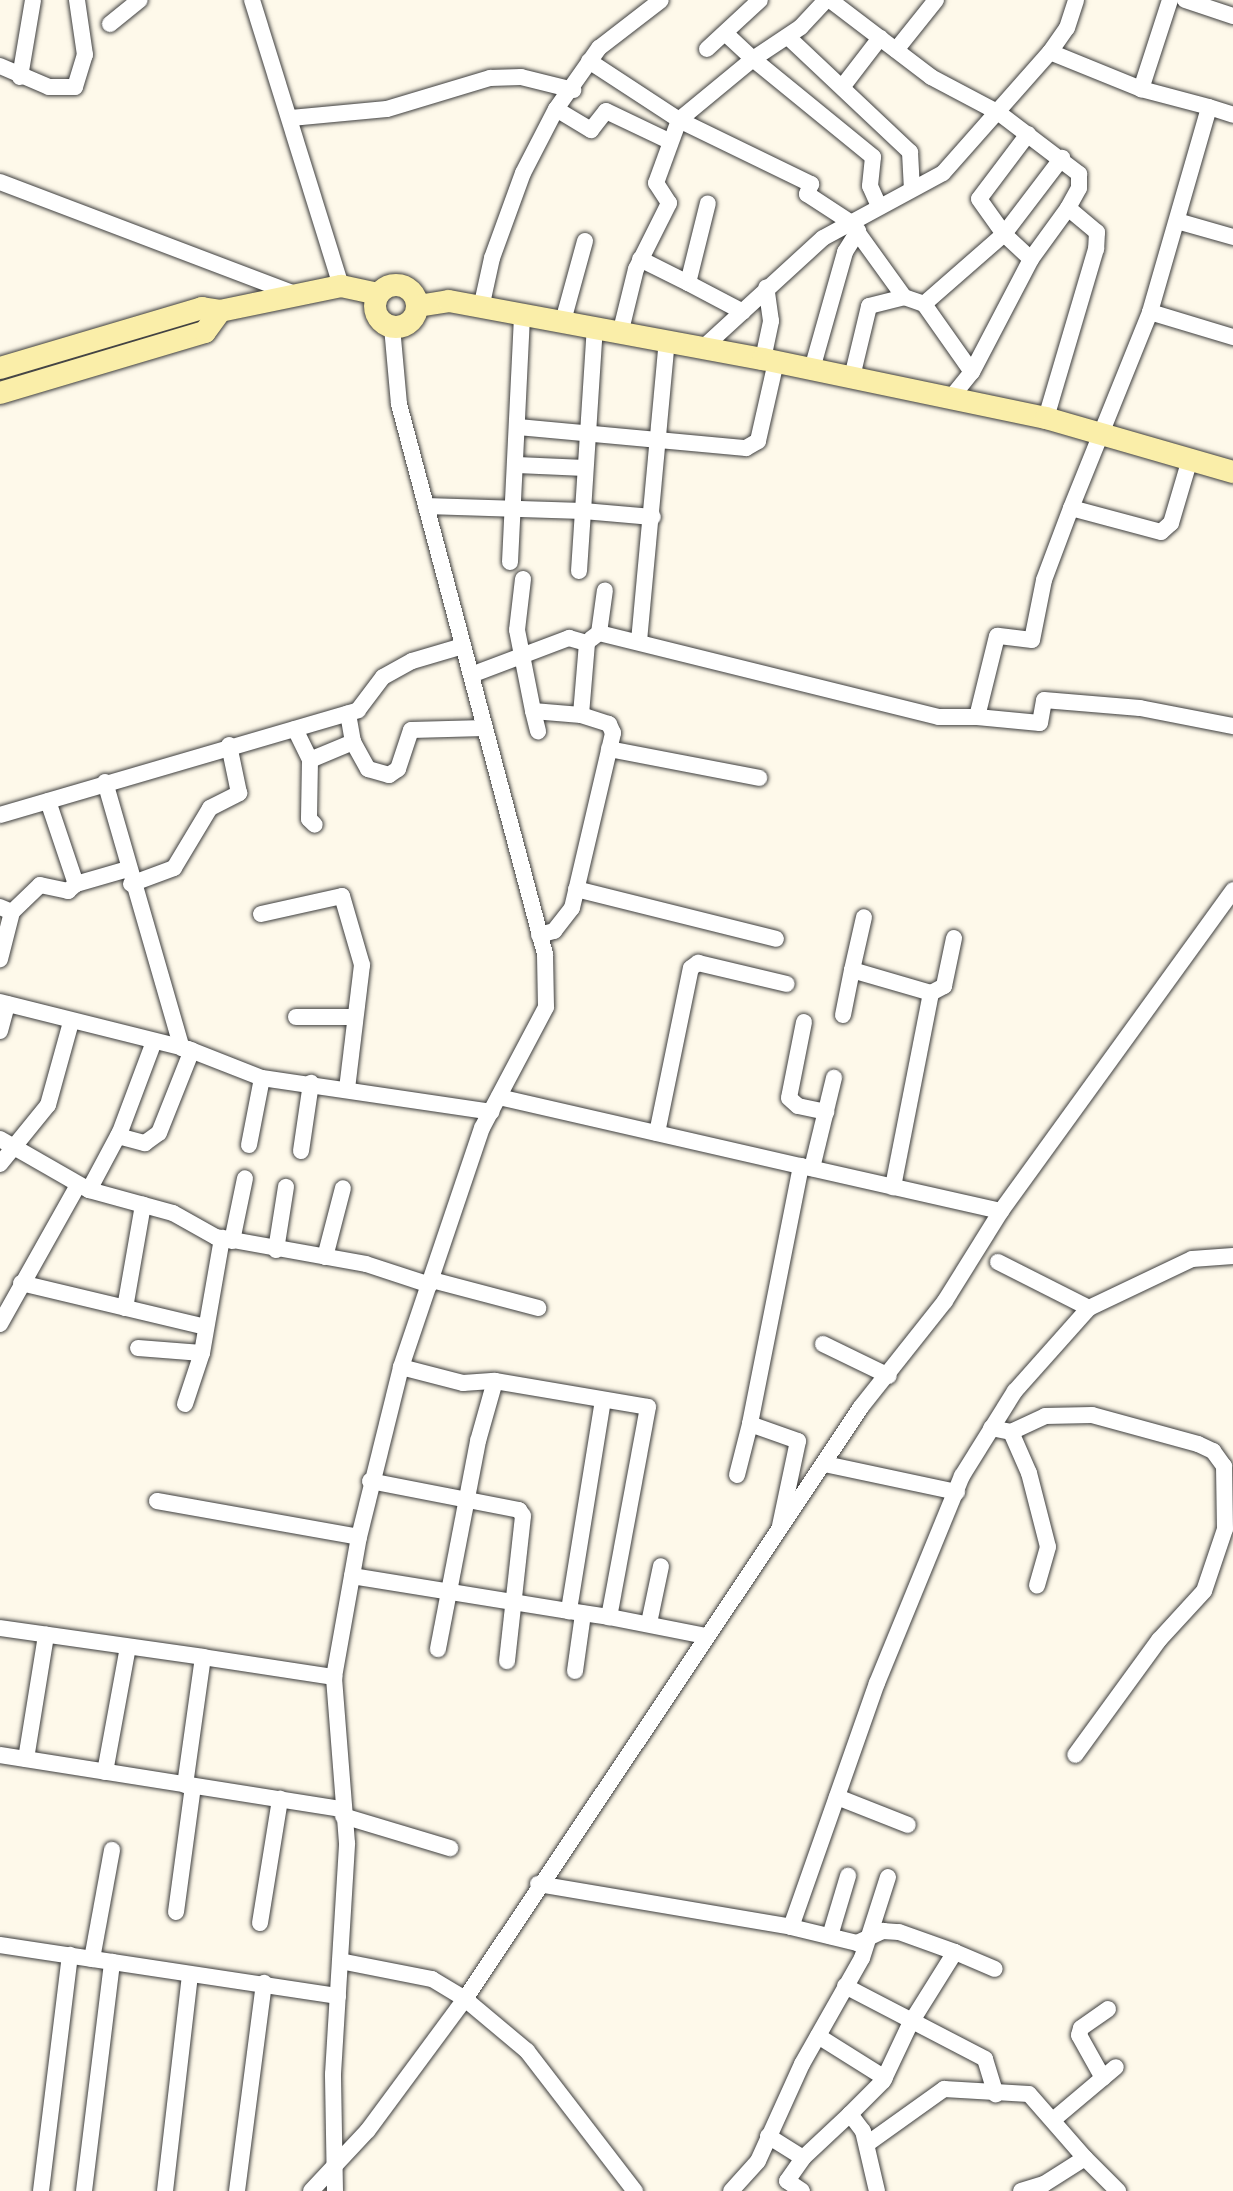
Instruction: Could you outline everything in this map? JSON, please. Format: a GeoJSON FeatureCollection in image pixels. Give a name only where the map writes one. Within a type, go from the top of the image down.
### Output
{"type":"FeatureCollection","features":[{"type":"Feature","properties":{"kind":"street"},"geometry":{"type":"LineString","coordinates":[[20,77],[33,0]]}},
{"type":"Feature","properties":{"kind":"street"},"geometry":{"type":"LineString","coordinates":[[0,66],[49,87],[75,87],[85,55],[77,0]]}},
{"type":"Feature","properties":{"kind":"street"},"geometry":{"type":"LineString","coordinates":[[110,24],[140,0]]}},
{"type":"Feature","properties":{"kind":"street"},"geometry":{"type":"LineString","coordinates":[[252,0],[341,286]]}},
{"type":"Feature","properties":{"kind":"street"},"geometry":{"type":"LineString","coordinates":[[481,308],[492,258],[523,173],[556,109],[573,90],[589,61],[661,0]]}},
{"type":"Feature","properties":{"kind":"street"},"geometry":{"type":"LineString","coordinates":[[707,49],[760,0]]}},
{"type":"Feature","properties":{"kind":"street"},"geometry":{"type":"LineString","coordinates":[[621,330],[640,259],[669,203],[656,183],[671,150],[669,141],[679,120],[753,59],[788,37],[828,0],[931,77],[999,113],[1062,158],[1080,181],[1068,208],[1031,259],[972,372],[950,399]]}},
{"type":"Feature","properties":{"kind":"street"},"geometry":{"type":"LineString","coordinates":[[896,50],[936,0]]}},
{"type":"Feature","properties":{"kind":"street"},"geometry":{"type":"LineString","coordinates":[[704,347],[766,287],[854,227],[878,204],[943,173],[1050,52],[1067,28],[1076,0]]}},
{"type":"Feature","properties":{"kind":"street"},"geometry":{"type":"LineString","coordinates":[[1141,89],[1170,0]]}},
{"type":"Feature","properties":{"kind":"street"},"geometry":{"type":"LineString","coordinates":[[1185,0],[1233,16]]}},
{"type":"Feature","properties":{"kind":"street"},"geometry":{"type":"LineString","coordinates":[[725,33],[873,157],[870,186],[878,204]]}},
{"type":"Feature","properties":{"kind":"street"},"geometry":{"type":"LineString","coordinates":[[788,37],[910,152],[912,187]]}},
{"type":"Feature","properties":{"kind":"street"},"geometry":{"type":"LineString","coordinates":[[843,86],[880,38]]}},
{"type":"Feature","properties":{"kind":"street"},"geometry":{"type":"LineString","coordinates":[[1050,52],[1141,89],[1233,115]]}},
{"type":"Feature","properties":{"kind":"street"},"geometry":{"type":"LineString","coordinates":[[589,61],[679,120],[811,184],[807,194],[854,227],[904,297]]}},
{"type":"Feature","properties":{"kind":"street"},"geometry":{"type":"LineString","coordinates":[[291,118],[387,109],[490,78],[521,77],[573,90]]}},
{"type":"Feature","properties":{"kind":"street"},"geometry":{"type":"LineString","coordinates":[[977,717],[997,636],[1032,640],[1044,580],[1098,432],[1150,312],[1209,107]]}},
{"type":"Feature","properties":{"kind":"street"},"geometry":{"type":"LineString","coordinates":[[556,109],[591,130],[606,111],[669,141]]}},
{"type":"Feature","properties":{"kind":"street"},"geometry":{"type":"LineString","coordinates":[[1028,134],[979,199],[1004,234],[1031,259]]}},
{"type":"Feature","properties":{"kind":"street"},"geometry":{"type":"LineString","coordinates":[[924,304],[1004,234],[1062,158]]}},
{"type":"Feature","properties":{"kind":"street"},"geometry":{"type":"LineString","coordinates":[[0,182],[292,293]]}},
{"type":"Feature","properties":{"kind":"street"},"geometry":{"type":"LineString","coordinates":[[688,283],[708,203]]}},
{"type":"Feature","properties":{"kind":"street"},"geometry":{"type":"LineString","coordinates":[[1046,418],[1096,249],[1097,232],[1068,208]]}},
{"type":"Feature","properties":{"kind":"street"},"geometry":{"type":"LineString","coordinates":[[1177,221],[1233,237]]}},
{"type":"Feature","properties":{"kind":"street"},"geometry":{"type":"LineString","coordinates":[[812,369],[854,227]]}},
{"type":"Feature","properties":{"kind":"street"},"geometry":{"type":"LineString","coordinates":[[563,321],[585,241]]}},
{"type":"Feature","properties":{"kind":"street"},"geometry":{"type":"LineString","coordinates":[[640,259],[743,312]]}},
{"type":"Feature","properties":{"kind":"street"},"geometry":{"type":"LineString","coordinates":[[0,368],[202,308],[220,311],[292,293],[341,286],[378,294],[400,285],[412,292],[418,306]]}},
{"type":"Feature","properties":{"kind":"street"},"geometry":{"type":"LineString","coordinates":[[518,427],[753,447],[769,361],[771,321],[766,287]]}},
{"type":"Feature","properties":{"kind":"street"},"geometry":{"type":"LineString","coordinates":[[378,294],[377,316],[392,327],[408,324],[418,306]]}},
{"type":"Feature","properties":{"kind":"street"},"geometry":{"type":"LineString","coordinates":[[852,377],[869,306],[904,297],[924,304],[972,372]]}},
{"type":"Feature","properties":{"kind":"street"},"geometry":{"type":"LineString","coordinates":[[418,306],[449,301],[621,330],[852,377],[1046,418],[1233,472]]}},
{"type":"Feature","properties":{"kind":"street"},"geometry":{"type":"LineString","coordinates":[[0,393],[205,332],[220,311]]}},
{"type":"Feature","properties":{"kind":"street"},"geometry":{"type":"LineString","coordinates":[[1150,312],[1233,337]]}},
{"type":"Feature","properties":{"kind":"street"},"geometry":{"type":"LineString","coordinates":[[510,562],[522,314]]}},
{"type":"Feature","properties":{"kind":"street"},"geometry":{"type":"LineString","coordinates":[[579,571],[595,326]]}},
{"type":"Feature","properties":{"kind":"street"},"geometry":{"type":"LineString","coordinates":[[335,2191],[338,1996],[347,1843],[334,1677],[370,1481],[401,1367],[495,1104],[546,1007],[539,935],[399,404],[392,327]]}},
{"type":"Feature","properties":{"kind":"street"},"geometry":{"type":"LineString","coordinates":[[639,641],[653,517],[667,340]]}},
{"type":"Feature","properties":{"kind":"street"},"geometry":{"type":"LineString","coordinates":[[1071,508],[1161,532],[1171,523],[1190,459]]}},
{"type":"Feature","properties":{"kind":"street"},"geometry":{"type":"LineString","coordinates":[[517,465],[585,468]]}},
{"type":"Feature","properties":{"kind":"street"},"geometry":{"type":"LineString","coordinates":[[426,506],[511,506],[653,517]]}},
{"type":"Feature","properties":{"kind":"street"},"geometry":{"type":"LineString","coordinates":[[523,579],[517,622],[521,660],[538,731]]}},
{"type":"Feature","properties":{"kind":"street"},"geometry":{"type":"LineString","coordinates":[[581,715],[593,638],[605,590]]}},
{"type":"Feature","properties":{"kind":"street"},"geometry":{"type":"LineString","coordinates":[[471,675],[521,660],[569,638],[639,641],[939,717],[1040,723],[1044,700],[1140,708],[1233,726]]}},
{"type":"Feature","properties":{"kind":"street"},"geometry":{"type":"LineString","coordinates":[[0,815],[229,745],[358,710],[383,677],[412,661],[463,646]]}},
{"type":"Feature","properties":{"kind":"street"},"geometry":{"type":"LineString","coordinates":[[533,711],[581,715],[611,727],[609,749],[567,920],[539,935]]}},
{"type":"Feature","properties":{"kind":"street"},"geometry":{"type":"LineString","coordinates":[[348,713],[353,742],[368,769],[389,775],[398,769],[411,730],[485,728]]}},
{"type":"Feature","properties":{"kind":"street"},"geometry":{"type":"LineString","coordinates":[[295,729],[310,760],[309,819],[315,825]]}},
{"type":"Feature","properties":{"kind":"street"},"geometry":{"type":"LineString","coordinates":[[310,760],[353,742]]}},
{"type":"Feature","properties":{"kind":"street"},"geometry":{"type":"LineString","coordinates":[[1,952],[6,910],[40,885],[68,891],[76,884],[174,868],[210,808],[239,793],[229,745]]}},
{"type":"Feature","properties":{"kind":"street"},"geometry":{"type":"LineString","coordinates":[[609,749],[759,778]]}},
{"type":"Feature","properties":{"kind":"street"},"geometry":{"type":"LineString","coordinates":[[105,782],[129,877],[187,1049],[159,1133],[145,1143],[118,1136]]}},
{"type":"Feature","properties":{"kind":"street"},"geometry":{"type":"LineString","coordinates":[[48,801],[76,884]]}},
{"type":"Feature","properties":{"kind":"street"},"geometry":{"type":"LineString","coordinates":[[576,889],[776,939]]}},
{"type":"Feature","properties":{"kind":"street"},"geometry":{"type":"LineString","coordinates":[[311,2191],[335,2168],[465,1999],[538,1884],[780,1527],[945,1301],[1001,1211],[1233,890]]}},
{"type":"Feature","properties":{"kind":"street"},"geometry":{"type":"LineString","coordinates":[[261,914],[342,896],[362,965],[352,1017],[347,1089]]}},
{"type":"Feature","properties":{"kind":"street"},"geometry":{"type":"LineString","coordinates":[[843,1015],[864,917]]}},
{"type":"Feature","properties":{"kind":"street"},"geometry":{"type":"LineString","coordinates":[[852,970],[931,993],[944,986],[954,938]]}},
{"type":"Feature","properties":{"kind":"street"},"geometry":{"type":"LineString","coordinates":[[657,1133],[691,968],[698,963],[787,984]]}},
{"type":"Feature","properties":{"kind":"street"},"geometry":{"type":"LineString","coordinates":[[893,1187],[931,993]]}},
{"type":"Feature","properties":{"kind":"street"},"geometry":{"type":"LineString","coordinates":[[0,1031],[4,1003],[153,1044],[187,1049],[262,1078],[495,1104],[657,1133],[1001,1211]]}},
{"type":"Feature","properties":{"kind":"street"},"geometry":{"type":"LineString","coordinates":[[296,1017],[352,1017]]}},
{"type":"Feature","properties":{"kind":"street"},"geometry":{"type":"LineString","coordinates":[[0,1164],[7,1143],[48,1105],[71,1022]]}},
{"type":"Feature","properties":{"kind":"street"},"geometry":{"type":"LineString","coordinates":[[804,1022],[789,1098],[798,1106],[826,1112]]}},
{"type":"Feature","properties":{"kind":"street"},"geometry":{"type":"LineString","coordinates":[[0,1324],[21,1283],[118,1136],[153,1044]]}},
{"type":"Feature","properties":{"kind":"street"},"geometry":{"type":"LineString","coordinates":[[249,1145],[262,1078]]}},
{"type":"Feature","properties":{"kind":"street"},"geometry":{"type":"LineString","coordinates":[[737,1475],[806,1167],[826,1112],[834,1078]]}},
{"type":"Feature","properties":{"kind":"street"},"geometry":{"type":"LineString","coordinates":[[301,1151],[311,1083]]}},
{"type":"Feature","properties":{"kind":"street"},"geometry":{"type":"LineString","coordinates":[[7,1143],[84,1187],[173,1213],[227,1240],[366,1264],[538,1308]]}},
{"type":"Feature","properties":{"kind":"street"},"geometry":{"type":"LineString","coordinates":[[185,1404],[202,1353],[227,1240],[245,1178]]}},
{"type":"Feature","properties":{"kind":"street"},"geometry":{"type":"LineString","coordinates":[[276,1250],[286,1187]]}},
{"type":"Feature","properties":{"kind":"street"},"geometry":{"type":"LineString","coordinates":[[325,1257],[343,1188]]}},
{"type":"Feature","properties":{"kind":"street"},"geometry":{"type":"LineString","coordinates":[[125,1308],[143,1205]]}},
{"type":"Feature","properties":{"kind":"street"},"geometry":{"type":"LineString","coordinates":[[791,1927],[877,1683],[957,1492],[1015,1391],[1089,1308],[1192,1259],[1233,1256]]}},
{"type":"Feature","properties":{"kind":"street"},"geometry":{"type":"LineString","coordinates":[[998,1262],[1089,1308]]}},
{"type":"Feature","properties":{"kind":"street"},"geometry":{"type":"LineString","coordinates":[[21,1283],[206,1327]]}},
{"type":"Feature","properties":{"kind":"street"},"geometry":{"type":"LineString","coordinates":[[823,1344],[889,1376]]}},
{"type":"Feature","properties":{"kind":"street"},"geometry":{"type":"LineString","coordinates":[[138,1348],[202,1353]]}},
{"type":"Feature","properties":{"kind":"street"},"geometry":{"type":"LineString","coordinates":[[401,1367],[463,1383],[495,1381],[648,1407],[609,1617]]}},
{"type":"Feature","properties":{"kind":"street"},"geometry":{"type":"LineString","coordinates":[[438,1649],[495,1381]]}},
{"type":"Feature","properties":{"kind":"street"},"geometry":{"type":"LineString","coordinates":[[575,1671],[576,1612],[603,1400]]}},
{"type":"Feature","properties":{"kind":"street"},"geometry":{"type":"LineString","coordinates":[[991,1428],[1011,1432],[1045,1416],[1092,1415],[1198,1444],[1213,1451],[1224,1466],[1225,1529],[1204,1591],[1139,1665],[1075,1755]]}},
{"type":"Feature","properties":{"kind":"street"},"geometry":{"type":"LineString","coordinates":[[750,1424],[798,1441],[780,1527]]}},
{"type":"Feature","properties":{"kind":"street"},"geometry":{"type":"LineString","coordinates":[[1011,1432],[1029,1473],[1048,1547],[1037,1585]]}},
{"type":"Feature","properties":{"kind":"street"},"geometry":{"type":"LineString","coordinates":[[825,1464],[957,1492]]}},
{"type":"Feature","properties":{"kind":"street"},"geometry":{"type":"LineString","coordinates":[[370,1481],[519,1510],[523,1516],[507,1661]]}},
{"type":"Feature","properties":{"kind":"street"},"geometry":{"type":"LineString","coordinates":[[157,1501],[359,1537]]}},
{"type":"Feature","properties":{"kind":"street"},"geometry":{"type":"LineString","coordinates":[[649,1623],[661,1566]]}},
{"type":"Feature","properties":{"kind":"street"},"geometry":{"type":"LineString","coordinates":[[352,1576],[649,1623],[706,1636]]}},
{"type":"Feature","properties":{"kind":"street"},"geometry":{"type":"LineString","coordinates":[[0,1628],[334,1677]]}},
{"type":"Feature","properties":{"kind":"street"},"geometry":{"type":"LineString","coordinates":[[26,1759],[46,1635]]}},
{"type":"Feature","properties":{"kind":"street"},"geometry":{"type":"LineString","coordinates":[[105,1772],[128,1647]]}},
{"type":"Feature","properties":{"kind":"street"},"geometry":{"type":"LineString","coordinates":[[176,1912],[203,1657]]}},
{"type":"Feature","properties":{"kind":"street"},"geometry":{"type":"LineString","coordinates":[[0,1755],[280,1799],[343,1812],[450,1848]]}},
{"type":"Feature","properties":{"kind":"street"},"geometry":{"type":"LineString","coordinates":[[837,1797],[908,1825]]}},
{"type":"Feature","properties":{"kind":"street"},"geometry":{"type":"LineString","coordinates":[[260,1923],[280,1799]]}},
{"type":"Feature","properties":{"kind":"street"},"geometry":{"type":"LineString","coordinates":[[92,1959],[112,1850]]}},
{"type":"Feature","properties":{"kind":"street"},"geometry":{"type":"LineString","coordinates":[[830,1936],[848,1876]]}},
{"type":"Feature","properties":{"kind":"street"},"geometry":{"type":"LineString","coordinates":[[731,2191],[758,2161],[868,1941],[888,1877]]}},
{"type":"Feature","properties":{"kind":"street"},"geometry":{"type":"LineString","coordinates":[[538,1884],[830,1936],[868,1941],[883,1931],[899,1932],[995,1969]]}},
{"type":"Feature","properties":{"kind":"street"},"geometry":{"type":"LineString","coordinates":[[0,1945],[338,1996]]}},
{"type":"Feature","properties":{"kind":"street"},"geometry":{"type":"LineString","coordinates":[[802,2191],[787,2181],[803,2158],[885,2078],[910,2024],[955,1952]]}},
{"type":"Feature","properties":{"kind":"street"},"geometry":{"type":"LineString","coordinates":[[41,2191],[70,1955]]}},
{"type":"Feature","properties":{"kind":"street"},"geometry":{"type":"LineString","coordinates":[[340,1961],[432,1979],[465,1999],[527,2051],[629,2189]]}},
{"type":"Feature","properties":{"kind":"street"},"geometry":{"type":"LineString","coordinates":[[84,2191],[112,1962]]}},
{"type":"Feature","properties":{"kind":"street"},"geometry":{"type":"LineString","coordinates":[[165,2191],[190,1975]]}},
{"type":"Feature","properties":{"kind":"street"},"geometry":{"type":"LineString","coordinates":[[237,2191],[264,1983]]}},
{"type":"Feature","properties":{"kind":"street"},"geometry":{"type":"LineString","coordinates":[[845,1986],[910,2024],[985,2059],[996,2094]]}},
{"type":"Feature","properties":{"kind":"street"},"geometry":{"type":"LineString","coordinates":[[1103,2078],[1079,2035],[1108,2009]]}},
{"type":"Feature","properties":{"kind":"street"},"geometry":{"type":"LineString","coordinates":[[818,2036],[885,2078]]}},
{"type":"Feature","properties":{"kind":"street"},"geometry":{"type":"LineString","coordinates":[[1053,2120],[1116,2067]]}},
{"type":"Feature","properties":{"kind":"street"},"geometry":{"type":"LineString","coordinates":[[867,2144],[944,2089],[1029,2094],[1118,2191]]}},
{"type":"Feature","properties":{"kind":"street"},"geometry":{"type":"LineString","coordinates":[[850,2114],[867,2144],[877,2191]]}},
{"type":"Feature","properties":{"kind":"street"},"geometry":{"type":"LineString","coordinates":[[768,2136],[803,2158]]}},
{"type":"Feature","properties":{"kind":"street"},"geometry":{"type":"LineString","coordinates":[[1021,2191],[1046,2188],[1085,2158]]}}]}
